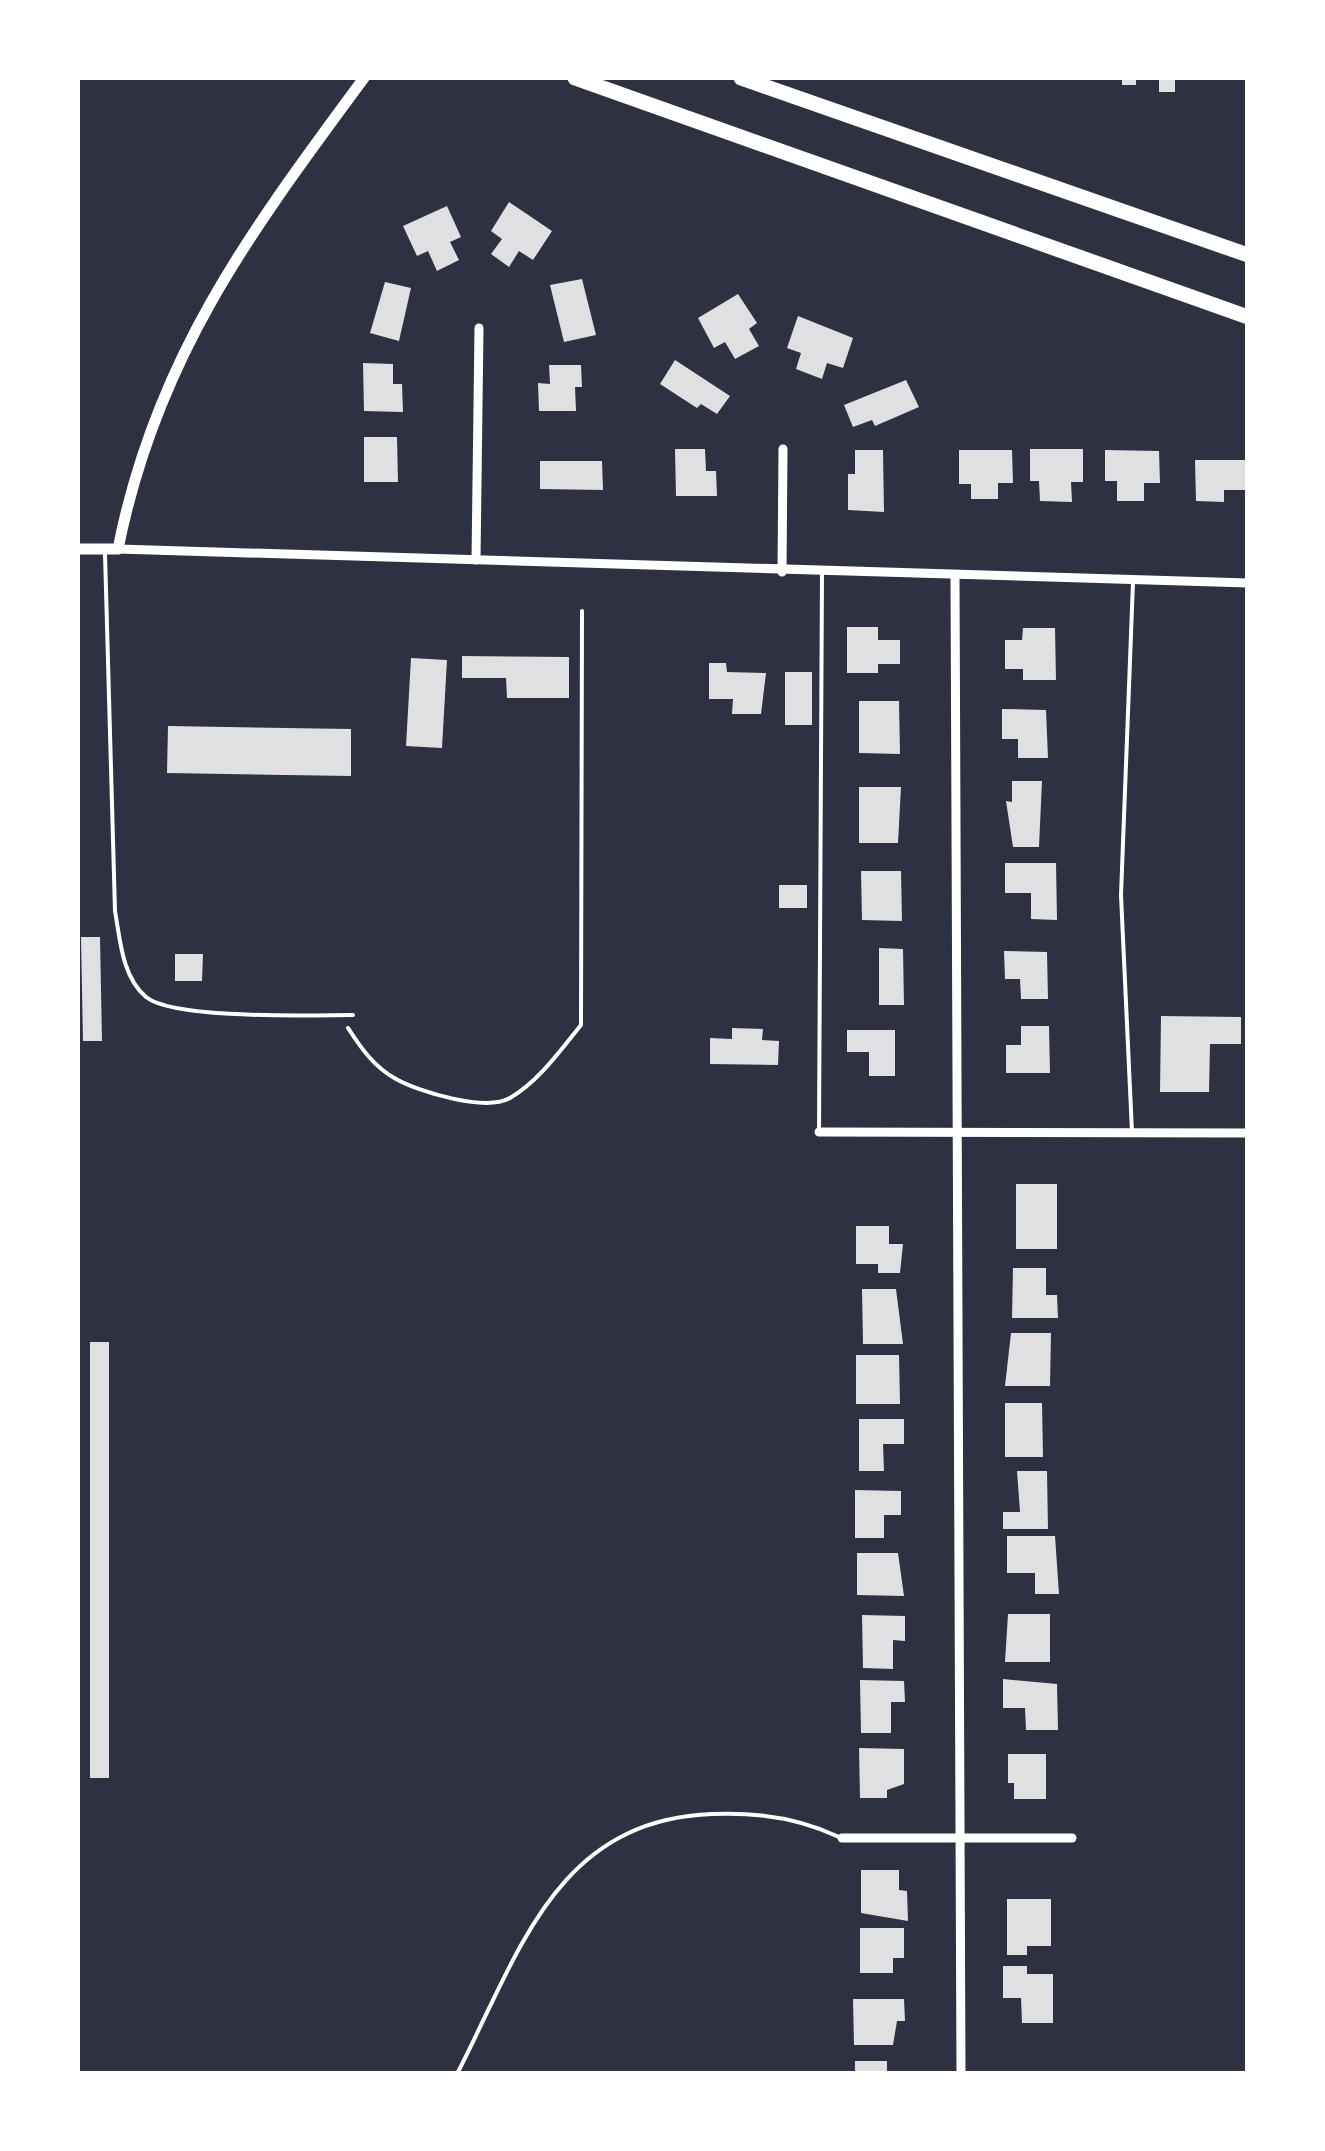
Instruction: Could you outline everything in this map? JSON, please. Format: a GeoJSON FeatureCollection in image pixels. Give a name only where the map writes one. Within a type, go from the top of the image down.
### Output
{"type":"FeatureCollection","features":[{"type":"Feature","properties":{"kind":"highway"},"geometry":{"type":"LineString","coordinates":[[575,78],[1248,317]]}},
{"type":"Feature","properties":{"kind":"highway"},"geometry":{"type":"LineString","coordinates":[[741,78],[1248,255]]}},
{"type":"Feature","properties":{"kind":"main road"},"geometry":{"type":"LineString","coordinates":[[78,548],[112,549],[142,447],[182,352],[254,227],[364,78]]}},
{"type":"Feature","properties":{"kind":"street"},"geometry":{"type":"LineString","coordinates":[[476,560],[479,328]]}},
{"type":"Feature","properties":{"kind":"street"},"geometry":{"type":"LineString","coordinates":[[782,572],[783,449]]}},
{"type":"Feature","properties":{"kind":"street"},"geometry":{"type":"LineString","coordinates":[[112,549],[1248,583]]}},
{"type":"Feature","properties":{"kind":"street"},"geometry":{"type":"LineString","coordinates":[[955,576],[961,2074]]}},
{"type":"Feature","properties":{"kind":"street"},"geometry":{"type":"LineString","coordinates":[[820,1132],[1248,1132]]}},
{"type":"Feature","properties":{"kind":"street"},"geometry":{"type":"LineString","coordinates":[[842,1838],[1072,1838]]}},
{"type":"Feature","properties":{"kind":"lane"},"geometry":{"type":"LineString","coordinates":[[112,549],[114,912],[126,967],[146,997],[166,1006],[250,1014],[353,1015]]}},
{"type":"Feature","properties":{"kind":"lane"},"geometry":{"type":"LineString","coordinates":[[820,1132],[822,573]]}},
{"type":"Feature","properties":{"kind":"lane"},"geometry":{"type":"LineString","coordinates":[[1132,1132],[1121,895],[1133,582]]}},
{"type":"Feature","properties":{"kind":"lane"},"geometry":{"type":"LineString","coordinates":[[456,2074],[551,1896],[572,1869],[605,1842],[646,1824],[726,1813],[814,1825],[842,1838]]}},
{"type":"Feature","properties":{"kind":"path"},"geometry":{"type":"LineString","coordinates":[[340,1015],[364,1054],[396,1079],[440,1096],[477,1102],[507,1100],[548,1066],[581,1025],[582,611]]}},
{"type":"Feature","properties":{"kind":"building"},"geometry":{"type":"Polygon","coordinates":[[[1122,78],[1136,78],[1136,85],[1122,85],[1122,78]]]}},
{"type":"Feature","properties":{"kind":"building"},"geometry":{"type":"Polygon","coordinates":[[[1159,78],[1175,78],[1175,92],[1159,92],[1159,78]]]}},
{"type":"Feature","properties":{"kind":"building"},"geometry":{"type":"Polygon","coordinates":[[[509,202],[552,231],[533,260],[519,251],[509,267],[491,254],[502,239],[491,231],[509,202]]]}},
{"type":"Feature","properties":{"kind":"building"},"geometry":{"type":"Polygon","coordinates":[[[447,206],[461,237],[450,242],[459,260],[437,271],[428,251],[417,256],[403,226],[447,206]]]}},
{"type":"Feature","properties":{"kind":"building"},"geometry":{"type":"Polygon","coordinates":[[[582,279],[596,335],[564,342],[550,285],[582,279]]]}},
{"type":"Feature","properties":{"kind":"building"},"geometry":{"type":"Polygon","coordinates":[[[385,282],[411,288],[399,341],[370,333],[385,282]]]}},
{"type":"Feature","properties":{"kind":"building"},"geometry":{"type":"Polygon","coordinates":[[[738,294],[757,323],[749,329],[759,346],[735,359],[725,342],[714,348],[698,318],[738,294]]]}},
{"type":"Feature","properties":{"kind":"building"},"geometry":{"type":"Polygon","coordinates":[[[798,316],[853,338],[843,368],[827,363],[822,379],[796,369],[801,353],[787,348],[798,316]]]}},
{"type":"Feature","properties":{"kind":"building"},"geometry":{"type":"Polygon","coordinates":[[[675,360],[730,396],[717,414],[701,404],[697,408],[660,384],[675,360]]]}},
{"type":"Feature","properties":{"kind":"building"},"geometry":{"type":"Polygon","coordinates":[[[363,363],[393,364],[393,384],[402,384],[403,412],[364,411],[363,363]]]}},
{"type":"Feature","properties":{"kind":"building"},"geometry":{"type":"Polygon","coordinates":[[[549,365],[581,365],[582,387],[575,387],[576,411],[539,411],[538,383],[550,384],[549,365]]]}},
{"type":"Feature","properties":{"kind":"building"},"geometry":{"type":"Polygon","coordinates":[[[906,380],[919,407],[875,426],[872,420],[853,427],[844,405],[906,380]]]}},
{"type":"Feature","properties":{"kind":"building"},"geometry":{"type":"Polygon","coordinates":[[[364,437],[397,437],[398,482],[364,482],[364,437]]]}},
{"type":"Feature","properties":{"kind":"building"},"geometry":{"type":"Polygon","coordinates":[[[675,449],[705,449],[706,471],[716,471],[717,496],[676,496],[675,449]]]}},
{"type":"Feature","properties":{"kind":"building"},"geometry":{"type":"Polygon","coordinates":[[[1030,449],[1083,449],[1083,482],[1071,482],[1072,502],[1040,501],[1039,481],[1030,481],[1030,449]]]}},
{"type":"Feature","properties":{"kind":"building"},"geometry":{"type":"Polygon","coordinates":[[[855,450],[883,450],[884,512],[848,510],[848,474],[855,474],[855,450]]]}},
{"type":"Feature","properties":{"kind":"building"},"geometry":{"type":"Polygon","coordinates":[[[959,450],[1012,450],[1013,483],[998,483],[998,499],[971,499],[971,484],[959,484],[959,450]]]}},
{"type":"Feature","properties":{"kind":"building"},"geometry":{"type":"Polygon","coordinates":[[[1105,450],[1159,451],[1160,483],[1144,483],[1144,501],[1117,501],[1117,481],[1105,481],[1105,450]]]}},
{"type":"Feature","properties":{"kind":"building"},"geometry":{"type":"Polygon","coordinates":[[[1195,460],[1247,460],[1248,490],[1224,490],[1224,502],[1196,501],[1195,460]]]}},
{"type":"Feature","properties":{"kind":"building"},"geometry":{"type":"Polygon","coordinates":[[[540,461],[602,461],[603,490],[540,489],[540,461]]]}},
{"type":"Feature","properties":{"kind":"building"},"geometry":{"type":"Polygon","coordinates":[[[847,627],[878,627],[878,640],[900,640],[900,664],[878,664],[878,673],[847,673],[847,627]]]}},
{"type":"Feature","properties":{"kind":"building"},"geometry":{"type":"Polygon","coordinates":[[[1023,628],[1055,628],[1056,680],[1023,680],[1023,669],[1005,669],[1005,640],[1022,640],[1023,628]]]}},
{"type":"Feature","properties":{"kind":"building"},"geometry":{"type":"Polygon","coordinates":[[[462,656],[569,657],[569,698],[507,698],[506,678],[462,678],[462,656]]]}},
{"type":"Feature","properties":{"kind":"building"},"geometry":{"type":"Polygon","coordinates":[[[411,658],[447,660],[442,748],[406,746],[411,658]]]}},
{"type":"Feature","properties":{"kind":"building"},"geometry":{"type":"Polygon","coordinates":[[[709,663],[726,663],[727,672],[766,673],[761,714],[732,714],[733,699],[709,699],[709,663]]]}},
{"type":"Feature","properties":{"kind":"building"},"geometry":{"type":"Polygon","coordinates":[[[785,672],[812,672],[812,725],[785,725],[785,672]]]}},
{"type":"Feature","properties":{"kind":"building"},"geometry":{"type":"Polygon","coordinates":[[[859,701],[899,701],[900,754],[859,753],[859,701]]]}},
{"type":"Feature","properties":{"kind":"building"},"geometry":{"type":"Polygon","coordinates":[[[1002,709],[1046,710],[1048,758],[1018,758],[1018,739],[1002,739],[1002,709]]]}},
{"type":"Feature","properties":{"kind":"building"},"geometry":{"type":"Polygon","coordinates":[[[168,726],[351,729],[351,776],[167,773],[168,726]]]}},
{"type":"Feature","properties":{"kind":"building"},"geometry":{"type":"Polygon","coordinates":[[[1012,781],[1042,781],[1039,847],[1013,847],[1006,801],[1012,802],[1012,781]]]}},
{"type":"Feature","properties":{"kind":"building"},"geometry":{"type":"Polygon","coordinates":[[[859,787],[901,787],[898,843],[859,843],[859,787]]]}},
{"type":"Feature","properties":{"kind":"building"},"geometry":{"type":"Polygon","coordinates":[[[1005,863],[1056,863],[1057,920],[1031,919],[1031,893],[1005,893],[1005,863]]]}},
{"type":"Feature","properties":{"kind":"building"},"geometry":{"type":"Polygon","coordinates":[[[861,871],[901,871],[902,921],[862,920],[861,871]]]}},
{"type":"Feature","properties":{"kind":"building"},"geometry":{"type":"Polygon","coordinates":[[[779,885],[807,885],[807,908],[779,908],[779,885]]]}},
{"type":"Feature","properties":{"kind":"building"},"geometry":{"type":"Polygon","coordinates":[[[81,937],[100,937],[102,1041],[83,1041],[81,937]]]}},
{"type":"Feature","properties":{"kind":"building"},"geometry":{"type":"Polygon","coordinates":[[[879,948],[903,949],[904,1005],[879,1005],[879,948]]]}},
{"type":"Feature","properties":{"kind":"building"},"geometry":{"type":"Polygon","coordinates":[[[1004,951],[1047,952],[1048,999],[1021,999],[1020,979],[1005,979],[1004,951]]]}},
{"type":"Feature","properties":{"kind":"building"},"geometry":{"type":"Polygon","coordinates":[[[175,954],[203,954],[202,981],[175,981],[175,954]]]}},
{"type":"Feature","properties":{"kind":"building"},"geometry":{"type":"Polygon","coordinates":[[[1161,1016],[1241,1017],[1241,1044],[1210,1044],[1209,1092],[1160,1092],[1161,1016]]]}},
{"type":"Feature","properties":{"kind":"building"},"geometry":{"type":"Polygon","coordinates":[[[1021,1026],[1049,1026],[1050,1073],[1006,1073],[1006,1045],[1021,1045],[1021,1026]]]}},
{"type":"Feature","properties":{"kind":"building"},"geometry":{"type":"Polygon","coordinates":[[[732,1028],[763,1029],[762,1040],[779,1041],[778,1065],[710,1064],[710,1038],[732,1039],[732,1028]]]}},
{"type":"Feature","properties":{"kind":"building"},"geometry":{"type":"Polygon","coordinates":[[[847,1030],[895,1030],[895,1076],[869,1076],[869,1052],[847,1052],[847,1030]]]}},
{"type":"Feature","properties":{"kind":"building"},"geometry":{"type":"Polygon","coordinates":[[[1016,1184],[1057,1184],[1057,1249],[1016,1249],[1016,1184]]]}},
{"type":"Feature","properties":{"kind":"building"},"geometry":{"type":"Polygon","coordinates":[[[856,1226],[889,1226],[889,1244],[903,1244],[900,1273],[878,1273],[878,1264],[856,1264],[856,1226]]]}},
{"type":"Feature","properties":{"kind":"building"},"geometry":{"type":"Polygon","coordinates":[[[1013,1268],[1046,1268],[1046,1295],[1057,1295],[1058,1318],[1012,1318],[1013,1268]]]}},
{"type":"Feature","properties":{"kind":"building"},"geometry":{"type":"Polygon","coordinates":[[[862,1289],[896,1289],[903,1344],[863,1344],[862,1289]]]}},
{"type":"Feature","properties":{"kind":"building"},"geometry":{"type":"Polygon","coordinates":[[[1011,1333],[1051,1333],[1050,1386],[1005,1386],[1011,1333]]]}},
{"type":"Feature","properties":{"kind":"building"},"geometry":{"type":"Polygon","coordinates":[[[90,1342],[109,1342],[109,1778],[90,1778],[90,1342]]]}},
{"type":"Feature","properties":{"kind":"building"},"geometry":{"type":"Polygon","coordinates":[[[856,1355],[899,1355],[900,1404],[856,1404],[856,1355]]]}},
{"type":"Feature","properties":{"kind":"building"},"geometry":{"type":"Polygon","coordinates":[[[1005,1403],[1042,1403],[1043,1457],[1005,1457],[1005,1403]]]}},
{"type":"Feature","properties":{"kind":"building"},"geometry":{"type":"Polygon","coordinates":[[[859,1419],[904,1419],[904,1444],[883,1444],[884,1471],[859,1471],[859,1419]]]}},
{"type":"Feature","properties":{"kind":"building"},"geometry":{"type":"Polygon","coordinates":[[[1017,1471],[1047,1471],[1048,1529],[1003,1529],[1003,1512],[1020,1512],[1017,1471]]]}},
{"type":"Feature","properties":{"kind":"building"},"geometry":{"type":"Polygon","coordinates":[[[855,1490],[901,1491],[901,1515],[884,1515],[884,1538],[855,1538],[855,1490]]]}},
{"type":"Feature","properties":{"kind":"building"},"geometry":{"type":"Polygon","coordinates":[[[1007,1536],[1055,1536],[1059,1594],[1035,1594],[1035,1573],[1007,1573],[1007,1536]]]}},
{"type":"Feature","properties":{"kind":"building"},"geometry":{"type":"Polygon","coordinates":[[[857,1553],[898,1553],[904,1596],[857,1595],[857,1553]]]}},
{"type":"Feature","properties":{"kind":"building"},"geometry":{"type":"Polygon","coordinates":[[[1008,1614],[1050,1614],[1050,1662],[1005,1662],[1008,1614]]]}},
{"type":"Feature","properties":{"kind":"building"},"geometry":{"type":"Polygon","coordinates":[[[862,1615],[905,1616],[905,1641],[893,1640],[893,1669],[863,1668],[862,1615]]]}},
{"type":"Feature","properties":{"kind":"building"},"geometry":{"type":"Polygon","coordinates":[[[1003,1679],[1057,1684],[1058,1730],[1026,1730],[1025,1708],[1003,1708],[1003,1679]]]}},
{"type":"Feature","properties":{"kind":"building"},"geometry":{"type":"Polygon","coordinates":[[[860,1680],[904,1681],[905,1702],[891,1702],[891,1733],[861,1733],[860,1680]]]}},
{"type":"Feature","properties":{"kind":"building"},"geometry":{"type":"Polygon","coordinates":[[[859,1748],[904,1749],[904,1784],[887,1790],[887,1798],[860,1798],[859,1748]]]}},
{"type":"Feature","properties":{"kind":"building"},"geometry":{"type":"Polygon","coordinates":[[[1008,1754],[1046,1754],[1046,1799],[1014,1799],[1014,1783],[1008,1783],[1008,1754]]]}},
{"type":"Feature","properties":{"kind":"building"},"geometry":{"type":"Polygon","coordinates":[[[861,1870],[899,1870],[899,1890],[907,1891],[908,1921],[861,1913],[861,1870]]]}},
{"type":"Feature","properties":{"kind":"building"},"geometry":{"type":"Polygon","coordinates":[[[1007,1899],[1051,1899],[1051,1946],[1027,1946],[1027,1955],[1007,1955],[1007,1899]]]}},
{"type":"Feature","properties":{"kind":"building"},"geometry":{"type":"Polygon","coordinates":[[[860,1928],[904,1928],[904,1958],[893,1958],[893,1973],[860,1973],[860,1928]]]}},
{"type":"Feature","properties":{"kind":"building"},"geometry":{"type":"Polygon","coordinates":[[[1003,1966],[1027,1966],[1027,1974],[1053,1974],[1053,2023],[1022,2023],[1021,1998],[1003,1998],[1003,1966]]]}},
{"type":"Feature","properties":{"kind":"building"},"geometry":{"type":"Polygon","coordinates":[[[853,1999],[904,1999],[905,2021],[897,2021],[893,2045],[854,2045],[853,1999]]]}},
{"type":"Feature","properties":{"kind":"building"},"geometry":{"type":"Polygon","coordinates":[[[855,2061],[887,2061],[887,2074],[855,2074],[855,2061]]]}}]}
